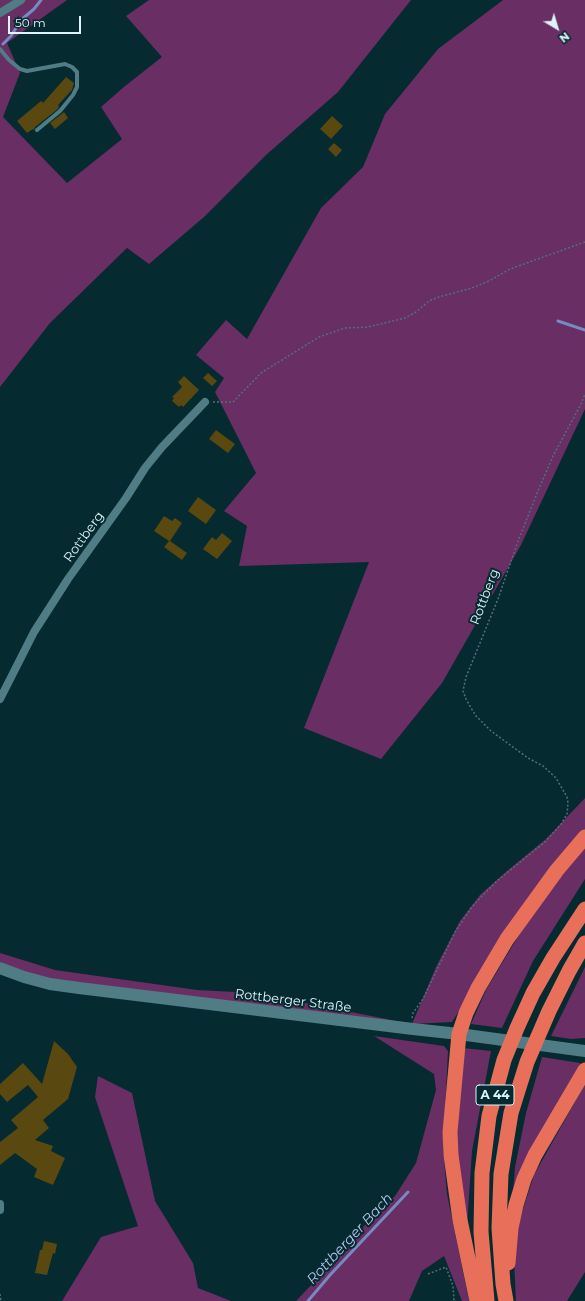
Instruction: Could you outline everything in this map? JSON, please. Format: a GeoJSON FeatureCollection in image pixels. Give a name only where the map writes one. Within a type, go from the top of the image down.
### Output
{"type":"FeatureCollection","features":[{"type":"Feature","properties":{"kind":"highway"},"geometry":{"type":"LineString","coordinates":[[477,1301],[460,1220],[451,1155],[450,1132],[459,1034],[466,1013],[478,988],[507,939],[557,870],[585,837]]}},
{"type":"Feature","properties":{"kind":"highway","name":"A 44"},"geometry":{"type":"LineString","coordinates":[[487,1301],[481,1232],[482,1173],[489,1116],[504,1060],[533,993],[553,958],[585,908]]}},
{"type":"Feature","properties":{"kind":"highway","name":"A 44"},"geometry":{"type":"LineString","coordinates":[[506,1301],[503,1284],[499,1228],[501,1174],[511,1113],[527,1062],[535,1043],[569,971],[585,942]]}},
{"type":"Feature","properties":{"kind":"highway"},"geometry":{"type":"LineString","coordinates":[[503,1284],[509,1260],[511,1228],[524,1178],[535,1155],[585,1070]]}},
{"type":"Feature","properties":{"kind":"main road","name":"Rottberger Straße"},"geometry":{"type":"LineString","coordinates":[[0,968],[24,977],[50,984],[133,996],[413,1030],[484,1037],[585,1051]]}},
{"type":"Feature","properties":{"kind":"street"},"geometry":{"type":"LineString","coordinates":[[0,13],[20,0]]}},
{"type":"Feature","properties":{"kind":"street","name":"Rottberg"},"geometry":{"type":"LineString","coordinates":[[0,699],[34,632],[68,579],[122,505],[145,468],[162,447],[205,402]]}},
{"type":"Feature","properties":{"kind":"street"},"geometry":{"type":"LineString","coordinates":[[0,1204],[0,1210]]}},
{"type":"Feature","properties":{"kind":"lane"},"geometry":{"type":"LineString","coordinates":[[0,48],[9,60],[20,69],[26,70],[65,64],[72,67],[77,72],[77,87],[73,94],[60,111],[37,130]]}},
{"type":"Feature","properties":{"kind":"path"},"geometry":{"type":"LineString","coordinates":[[205,402],[233,402],[261,373],[320,337],[345,328],[368,327],[405,318],[416,312],[429,301],[472,288],[510,269],[585,242]]}},
{"type":"Feature","properties":{"kind":"path","name":"Rottberg"},"geometry":{"type":"LineString","coordinates":[[413,1030],[413,1014],[423,1000],[455,932],[471,908],[497,881],[546,841],[562,823],[567,814],[568,803],[565,793],[556,778],[542,766],[528,758],[491,731],[476,716],[463,691],[466,677],[498,599],[518,541],[538,491],[553,456],[585,394]]}},
{"type":"Feature","properties":{"kind":"path"},"geometry":{"type":"LineString","coordinates":[[428,1274],[446,1267],[452,1286],[454,1301]]}},
{"type":"Feature","properties":{"kind":"path"},"geometry":{"type":"LineString","coordinates":[[0,1294],[1,1301]]}},
{"type":"Feature","properties":{"kind":"shaded area"},"geometry":{"type":"Polygon","coordinates":[[[0,0],[67,0],[7,43],[20,73],[3,117],[67,183],[122,139],[101,107],[162,57],[126,16],[149,0],[411,0],[338,92],[266,155],[204,217],[149,264],[127,248],[50,323],[0,387],[0,0]]]}},
{"type":"Feature","properties":{"kind":"shaded area"},"geometry":{"type":"Polygon","coordinates":[[[503,0],[585,0],[585,409],[521,545],[442,683],[381,759],[304,728],[369,562],[239,566],[247,526],[224,511],[256,473],[215,392],[224,378],[196,355],[226,320],[247,339],[321,208],[363,167],[385,114],[438,49],[503,0]]]}},
{"type":"Feature","properties":{"kind":"shaded area"},"geometry":{"type":"Polygon","coordinates":[[[585,798],[585,832],[528,901],[452,1022],[412,1024],[436,967],[460,921],[480,895],[546,839],[585,798]]]}},
{"type":"Feature","properties":{"kind":"shaded area"},"geometry":{"type":"Polygon","coordinates":[[[585,847],[585,879],[533,961],[502,1028],[471,1024],[486,990],[519,935],[563,873],[585,847]]]}},
{"type":"Feature","properties":{"kind":"shaded area"},"geometry":{"type":"Polygon","coordinates":[[[0,953],[55,970],[197,990],[254,993],[412,1024],[50,979],[15,969],[0,962],[0,953]]]}},
{"type":"Feature","properties":{"kind":"shaded area"},"geometry":{"type":"Polygon","coordinates":[[[585,967],[585,1038],[571,1039],[551,1036],[585,967]]]}},
{"type":"Feature","properties":{"kind":"shaded area"},"geometry":{"type":"Polygon","coordinates":[[[374,1036],[444,1046],[448,1051],[443,1149],[447,1194],[469,1301],[462,1301],[444,1256],[422,1271],[409,1301],[296,1301],[349,1245],[368,1221],[395,1196],[416,1163],[436,1090],[434,1074],[374,1036]]]}},
{"type":"Feature","properties":{"kind":"shaded area"},"geometry":{"type":"Polygon","coordinates":[[[463,1048],[491,1051],[472,1151],[467,1226],[459,1180],[456,1120],[463,1048]]]}},
{"type":"Feature","properties":{"kind":"shaded area"},"geometry":{"type":"Polygon","coordinates":[[[542,1057],[580,1063],[579,1071],[513,1192],[515,1167],[526,1113],[542,1057]]]}},
{"type":"Feature","properties":{"kind":"shaded area"},"geometry":{"type":"Polygon","coordinates":[[[98,1076],[132,1093],[155,1201],[193,1263],[198,1288],[231,1301],[62,1301],[101,1237],[138,1226],[95,1097],[98,1076]]]}},
{"type":"Feature","properties":{"kind":"shaded area"},"geometry":{"type":"Polygon","coordinates":[[[585,1084],[585,1272],[567,1301],[516,1301],[513,1240],[534,1175],[585,1084]]]}},
{"type":"Feature","properties":{"kind":"building"},"geometry":{"type":"Polygon","coordinates":[[[66,77],[74,83],[72,90],[58,105],[58,109],[35,127],[34,130],[33,129],[27,133],[17,121],[41,101],[43,103],[66,77]]]}},
{"type":"Feature","properties":{"kind":"building"},"geometry":{"type":"Polygon","coordinates":[[[64,112],[68,118],[55,129],[50,123],[64,112]]]}},
{"type":"Feature","properties":{"kind":"building"},"geometry":{"type":"Polygon","coordinates":[[[332,116],[343,126],[331,139],[320,129],[332,116]]]}},
{"type":"Feature","properties":{"kind":"building"},"geometry":{"type":"Polygon","coordinates":[[[334,143],[342,150],[336,157],[328,149],[334,143]]]}},
{"type":"Feature","properties":{"kind":"building"},"geometry":{"type":"Polygon","coordinates":[[[208,373],[217,381],[212,386],[203,378],[208,373]]]}},
{"type":"Feature","properties":{"kind":"building"},"geometry":{"type":"Polygon","coordinates":[[[184,376],[199,390],[183,407],[181,405],[179,407],[172,401],[174,398],[172,397],[182,387],[178,382],[184,376]]]}},
{"type":"Feature","properties":{"kind":"building"},"geometry":{"type":"Polygon","coordinates":[[[216,430],[235,444],[228,453],[209,439],[216,430]]]}},
{"type":"Feature","properties":{"kind":"building"},"geometry":{"type":"Polygon","coordinates":[[[198,497],[216,510],[206,524],[188,511],[198,497]]]}},
{"type":"Feature","properties":{"kind":"building"},"geometry":{"type":"Polygon","coordinates":[[[164,516],[172,521],[175,518],[182,523],[170,541],[187,553],[182,560],[164,547],[169,541],[154,531],[164,516]]]}},
{"type":"Feature","properties":{"kind":"building"},"geometry":{"type":"Polygon","coordinates":[[[222,533],[232,541],[217,559],[203,549],[212,537],[216,540],[222,533]]]}},
{"type":"Feature","properties":{"kind":"building"},"geometry":{"type":"Polygon","coordinates":[[[54,1041],[68,1054],[77,1067],[68,1099],[43,1120],[49,1128],[35,1140],[53,1146],[51,1151],[65,1158],[53,1185],[34,1177],[37,1169],[15,1153],[0,1165],[0,1142],[18,1128],[11,1120],[38,1097],[28,1085],[7,1102],[0,1094],[0,1084],[23,1063],[42,1084],[54,1041]]]}},
{"type":"Feature","properties":{"kind":"building"},"geometry":{"type":"Polygon","coordinates":[[[44,1241],[57,1244],[47,1275],[35,1273],[40,1250],[42,1250],[44,1241]]]}},
{"type":"Feature","properties":{"kind":"waterway"},"geometry":{"type":"LineString","coordinates":[[3,44],[11,36],[21,20],[34,9],[41,0]]}},
{"type":"Feature","properties":{"kind":"waterway"},"geometry":{"type":"LineString","coordinates":[[558,321],[585,330]]}},
{"type":"Feature","properties":{"kind":"waterway","name":"Rottberger Bach"},"geometry":{"type":"LineString","coordinates":[[308,1301],[330,1275],[408,1192]]}}]}
